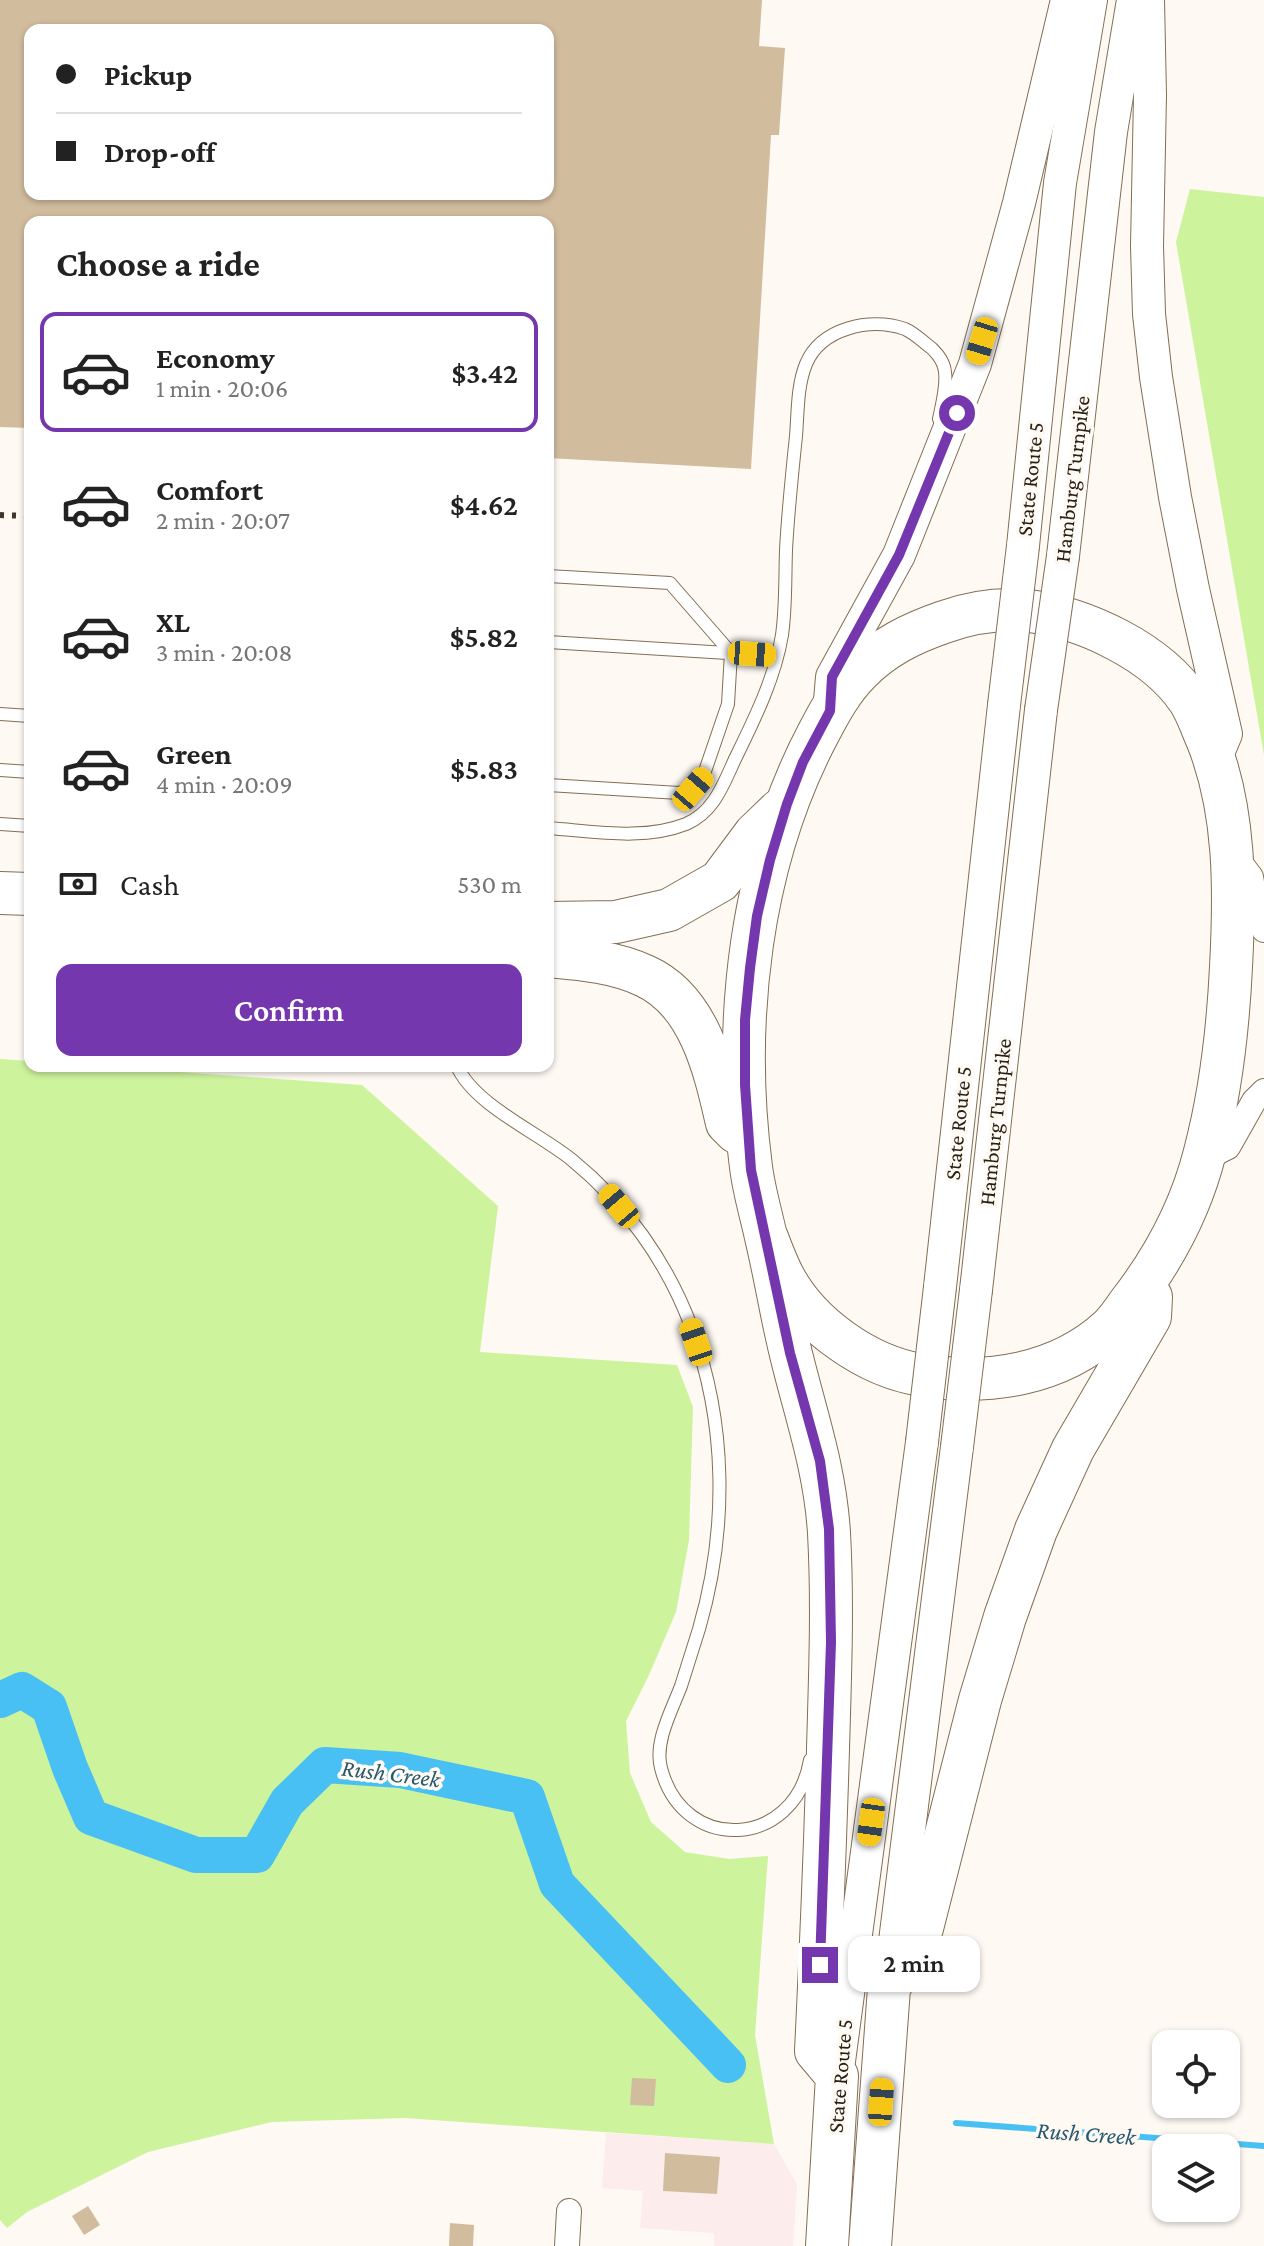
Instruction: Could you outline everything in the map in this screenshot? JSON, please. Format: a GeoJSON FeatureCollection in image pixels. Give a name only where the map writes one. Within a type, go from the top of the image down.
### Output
{"type":"FeatureCollection","features":[{"type":"Feature","properties":{"kind":"highway"},"geometry":{"type":"LineString","coordinates":[[767,1238],[786,1282],[812,1314],[846,1344],[907,1373],[946,1379],[1021,1374],[1052,1364],[1113,1326],[1153,1272],[1171,1240],[1204,1159],[1219,1084],[1229,1011],[1232,851],[1215,760],[1194,707],[1179,687],[1156,666],[1123,644],[1082,623],[1031,612],[986,611],[914,632],[884,650],[856,674],[830,711],[803,762],[770,860],[757,916],[745,1020],[749,1144],[758,1208],[790,1353],[820,1461],[826,1497],[831,1642],[816,2051],[837,2076]]}},
{"type":"Feature","properties":{"kind":"highway"},"geometry":{"type":"LineString","coordinates":[[554,923],[616,922],[669,910],[720,881],[755,834],[787,804]]}},
{"type":"Feature","properties":{"kind":"highway"},"geometry":{"type":"LineString","coordinates":[[0,893],[24,894]]}},
{"type":"Feature","properties":{"kind":"highway"},"geometry":{"type":"LineString","coordinates":[[0,921],[24,922]]}},
{"type":"Feature","properties":{"kind":"highway"},"geometry":{"type":"LineString","coordinates":[[554,957],[615,965],[647,977],[674,995],[693,1022],[707,1050],[727,1123],[749,1144]]}},
{"type":"Feature","properties":{"kind":"highway"},"geometry":{"type":"LineString","coordinates":[[889,1988],[922,1928],[980,1700],[1036,1530],[1073,1449],[1150,1317],[1153,1272]]}},
{"type":"Feature","properties":{"kind":"highway","name":"Hamburg Turnpike"},"geometry":{"type":"LineString","coordinates":[[870,2246],[889,1988]]}},
{"type":"Feature","properties":{"kind":"highway","name":"State Route 5"},"geometry":{"type":"LineString","coordinates":[[827,2246],[837,2076]]}},
{"type":"Feature","properties":{"kind":"main road"},"geometry":{"type":"LineString","coordinates":[[830,711],[832,677],[899,555],[975,364],[1067,0]]}},
{"type":"Feature","properties":{"kind":"main road","name":"State Route 5"},"geometry":{"type":"LineString","coordinates":[[837,2076],[922,1442],[1023,546],[1060,183],[1091,0]]}},
{"type":"Feature","properties":{"kind":"main road","name":"Hamburg Turnpike"},"geometry":{"type":"LineString","coordinates":[[889,1988],[976,1290],[1041,710],[1063,556],[1111,132],[1133,0]]}},
{"type":"Feature","properties":{"kind":"main road"},"geometry":{"type":"LineString","coordinates":[[1148,0],[1149,314],[1175,497],[1226,734],[1215,760]]}},
{"type":"Feature","properties":{"kind":"street"},"geometry":{"type":"LineString","coordinates":[[1232,851],[1251,877],[1264,930]]}},
{"type":"Feature","properties":{"kind":"street"},"geometry":{"type":"LineString","coordinates":[[1204,1159],[1228,1147],[1254,1101],[1264,1091]]}},
{"type":"Feature","properties":{"kind":"street"},"geometry":{"type":"LineString","coordinates":[[567,2246],[569,2211]]}},
{"type":"Feature","properties":{"kind":"lane"},"geometry":{"type":"LineString","coordinates":[[554,828],[641,834],[666,830],[705,814],[718,795],[751,727],[782,635],[800,385],[806,363],[818,345],[836,332],[871,325],[907,330],[930,346],[941,359],[945,370],[944,393],[925,493]]}},
{"type":"Feature","properties":{"kind":"lane"},"geometry":{"type":"LineString","coordinates":[[554,576],[670,583],[731,653],[728,704],[703,777],[693,789],[679,793],[554,785]]}},
{"type":"Feature","properties":{"kind":"lane"},"geometry":{"type":"LineString","coordinates":[[554,642],[776,656]]}},
{"type":"Feature","properties":{"kind":"lane"},"geometry":{"type":"LineString","coordinates":[[0,714],[24,716]]}},
{"type":"Feature","properties":{"kind":"lane"},"geometry":{"type":"LineString","coordinates":[[0,770],[24,772]]}},
{"type":"Feature","properties":{"kind":"lane"},"geometry":{"type":"LineString","coordinates":[[0,824],[24,826]]}},
{"type":"Feature","properties":{"kind":"lane"},"geometry":{"type":"LineString","coordinates":[[461,1072],[470,1088],[571,1159],[607,1191],[654,1251],[676,1290],[702,1358],[719,1445],[720,1489],[707,1597],[661,1742],[660,1763],[675,1800],[692,1817],[713,1828],[741,1830],[769,1823],[787,1810],[800,1793],[812,1752]]}},
{"type":"Feature","properties":{"kind":"lane"},"geometry":{"type":"LineString","coordinates":[[814,1736],[831,1642]]}},
{"type":"Feature","properties":{"kind":"shaded area"},"geometry":{"type":"Polygon","coordinates":[[[606,2133],[774,2144],[797,2184],[793,2246],[714,2246],[714,2233],[640,2228],[643,2191],[602,2188],[606,2133]]]}},
{"type":"Feature","properties":{"kind":"green space"},"geometry":{"type":"Polygon","coordinates":[[[1190,189],[1264,197],[1264,755],[1176,242],[1190,189]]]}},
{"type":"Feature","properties":{"kind":"green space"},"geometry":{"type":"Polygon","coordinates":[[[0,1059],[24,1061],[24,1072],[180,1072],[362,1085],[498,1206],[480,1352],[677,1365],[693,1407],[689,1540],[676,1612],[626,1721],[630,1773],[651,1822],[685,1852],[729,1859],[768,1856],[755,2035],[774,2144],[405,2118],[272,2122],[148,2152],[27,2212],[7,2228],[0,2220],[0,1059]]]}},
{"type":"Feature","properties":{"kind":"building"},"geometry":{"type":"Polygon","coordinates":[[[0,0],[762,0],[759,46],[785,48],[779,135],[771,135],[751,469],[554,458],[554,216],[24,216],[24,428],[0,427],[0,0]]]}},
{"type":"Feature","properties":{"kind":"building"},"geometry":{"type":"Polygon","coordinates":[[[632,2078],[656,2079],[654,2106],[630,2105],[632,2078]]]}},
{"type":"Feature","properties":{"kind":"building"},"geometry":{"type":"Polygon","coordinates":[[[665,2153],[720,2157],[717,2194],[663,2191],[665,2153]]]}},
{"type":"Feature","properties":{"kind":"building"},"geometry":{"type":"Polygon","coordinates":[[[88,2206],[100,2225],[84,2235],[72,2216],[88,2206]]]}},
{"type":"Feature","properties":{"kind":"building"},"geometry":{"type":"Polygon","coordinates":[[[450,2223],[474,2225],[473,2246],[449,2246],[450,2223]]]}},
{"type":"Feature","properties":{"kind":"waterway","name":"Rush Creek"},"geometry":{"type":"LineString","coordinates":[[0,1700],[22,1690],[49,1707],[91,1817],[196,1855],[257,1855],[287,1802],[325,1765],[400,1770],[527,1797],[557,1884],[728,2065]]}},
{"type":"Feature","properties":{"kind":"waterway","name":"Rush Creek"},"geometry":{"type":"LineString","coordinates":[[956,2123],[1264,2146]]}},
{"type":"Feature","properties":{"kind":"railway"},"geometry":{"type":"LineString","coordinates":[[0,515],[24,516]]}},
{"type":"Feature","properties":{"kind":"route"},"geometry":{"type":"LineString","coordinates":[[820,1965],[831,1642],[829,1529],[820,1461],[790,1353],[751,1170],[745,1085],[745,1020],[757,916],[787,804],[803,762],[830,711],[832,677],[899,555],[957,413]]}}]}
